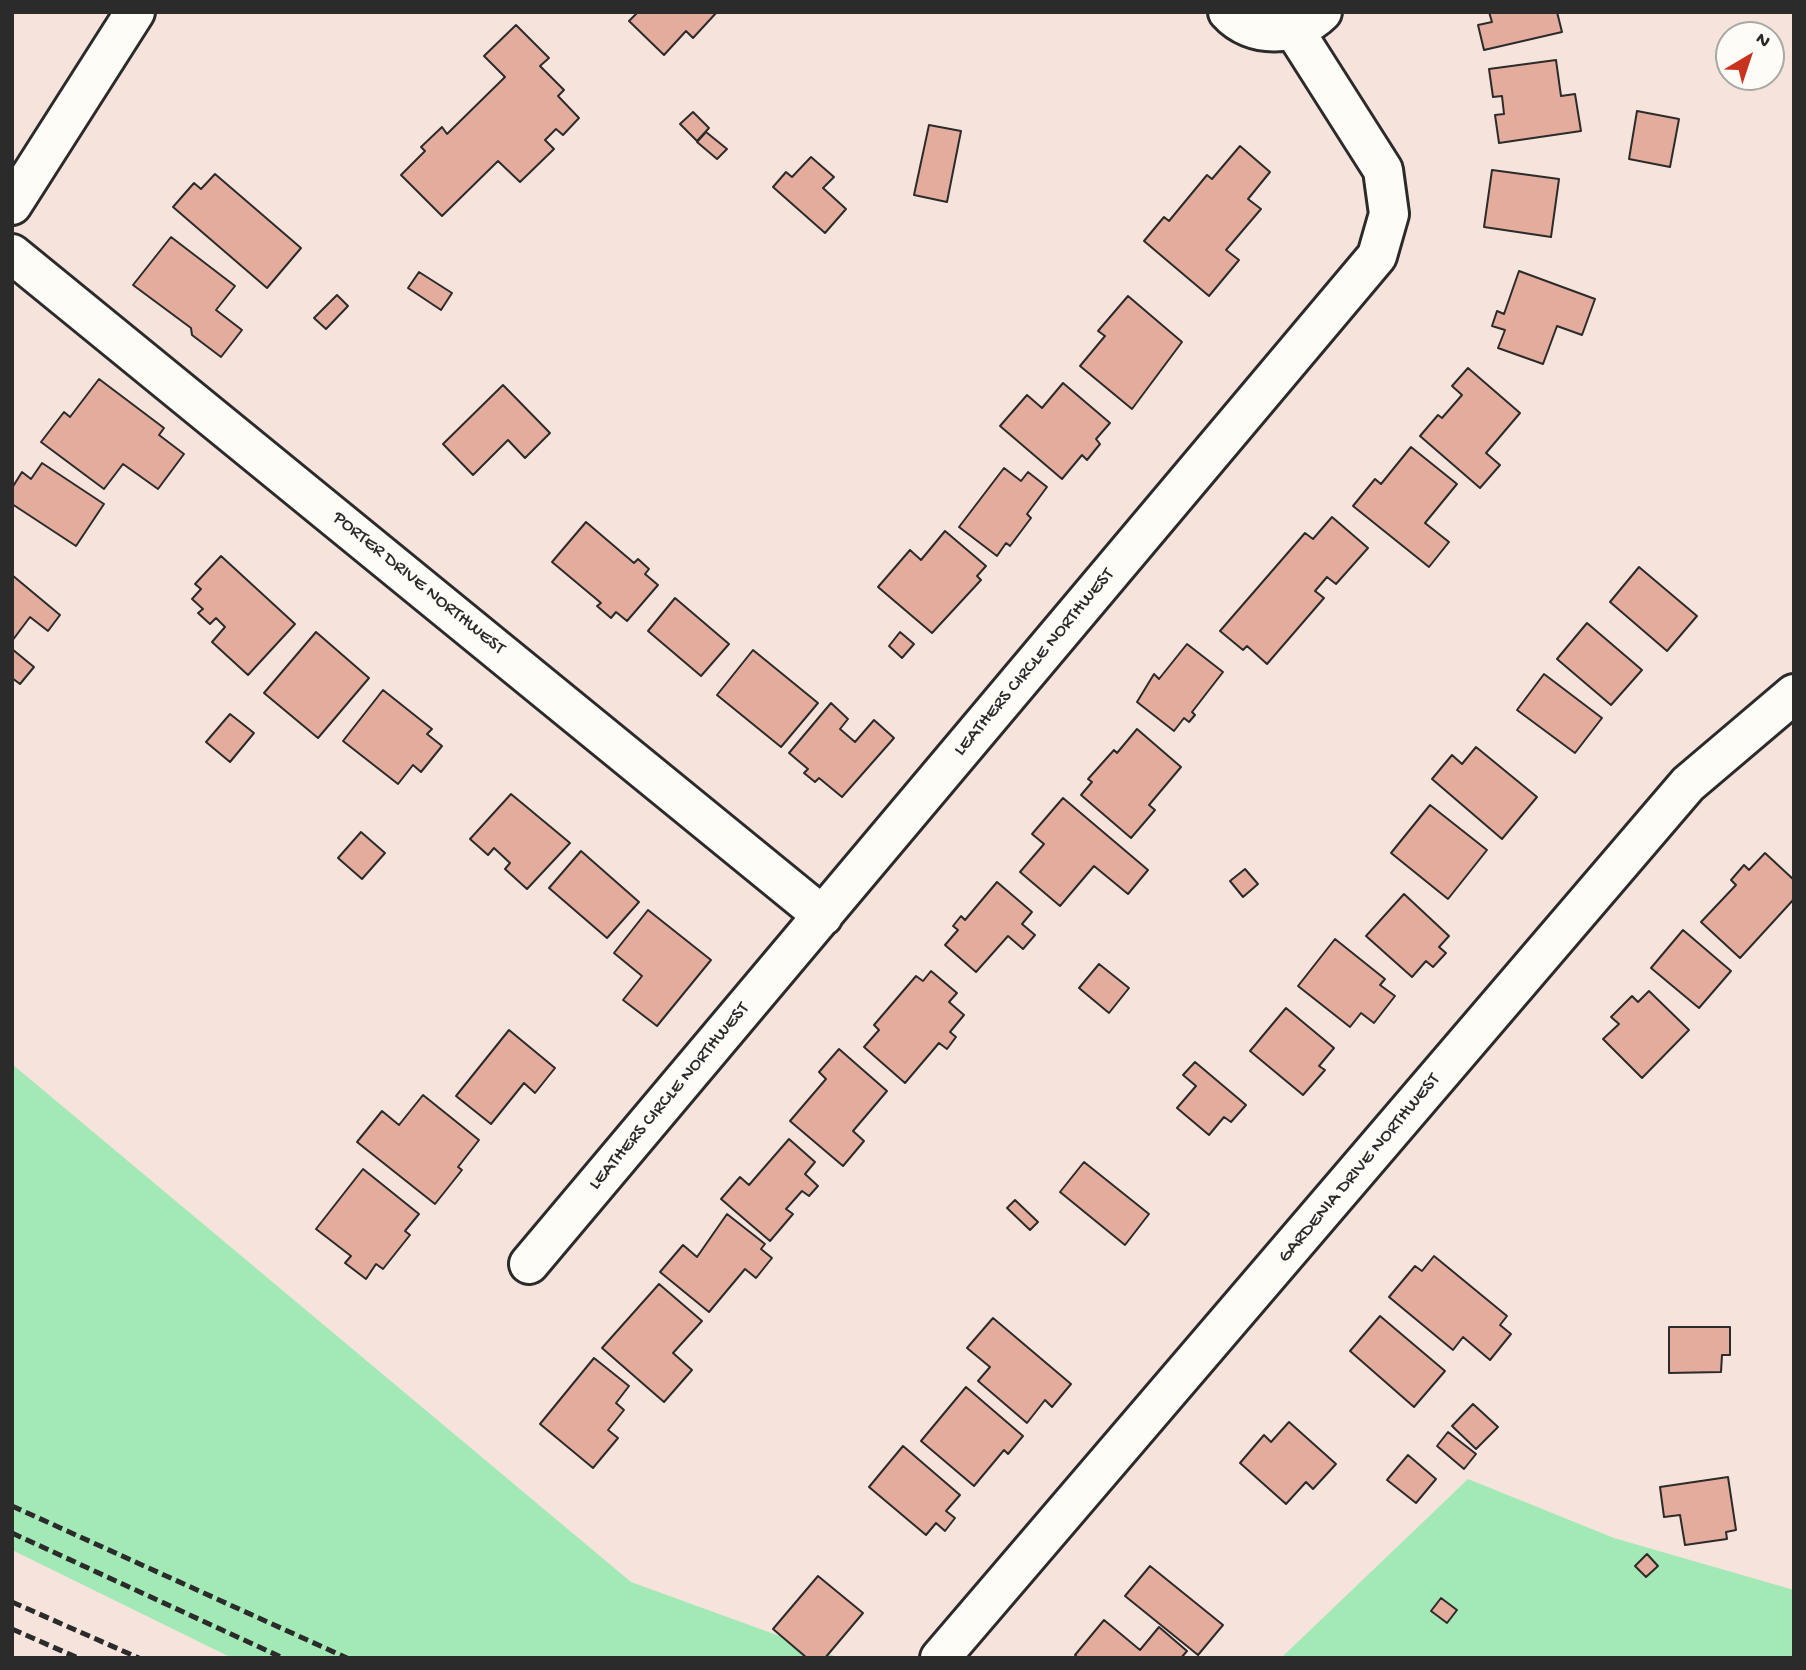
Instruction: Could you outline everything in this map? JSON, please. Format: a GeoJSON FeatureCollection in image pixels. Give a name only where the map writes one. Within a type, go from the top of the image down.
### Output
{"type":"FeatureCollection","features":[{"type":"Feature","properties":{"kind":"street"},"geometry":{"type":"LineString","coordinates":[[12,205],[135,12]]}},
{"type":"Feature","properties":{"kind":"street"},"geometry":{"type":"LineString","coordinates":[[1228,12],[1251,28],[1272,32],[1308,21]]}},
{"type":"Feature","properties":{"kind":"street","name":"LEATHERS CIRCLE NORTHWEST"},"geometry":{"type":"LineString","coordinates":[[529,1264],[1377,256],[1389,214],[1383,170],[1308,21]]}},
{"type":"Feature","properties":{"kind":"street","name":"PORTER DRIVE NORTHWEST"},"geometry":{"type":"LineString","coordinates":[[12,254],[823,916]]}},
{"type":"Feature","properties":{"kind":"street","name":"GARDENIA DRIVE NORTHWEST"},"geometry":{"type":"LineString","coordinates":[[940,1658],[1688,784],[1794,694]]}},
{"type":"Feature","properties":{"kind":"green space"},"geometry":{"type":"Polygon","coordinates":[[[12,1064],[631,1582],[840,1658],[232,1658],[12,1550],[12,1064]]]}},
{"type":"Feature","properties":{"kind":"green space"},"geometry":{"type":"Polygon","coordinates":[[[1468,1479],[1614,1538],[1794,1590],[1794,1658],[1281,1658],[1468,1479]]]}},
{"type":"Feature","properties":{"kind":"building"},"geometry":{"type":"Polygon","coordinates":[[[638,12],[717,12],[693,38],[686,31],[664,55],[629,21],[638,12]]]}},
{"type":"Feature","properties":{"kind":"building"},"geometry":{"type":"Polygon","coordinates":[[[1489,12],[1557,12],[1562,32],[1484,50],[1478,25],[1492,22],[1489,12]]]}},
{"type":"Feature","properties":{"kind":"building"},"geometry":{"type":"Polygon","coordinates":[[[516,25],[549,58],[540,66],[564,90],[558,96],[579,118],[563,135],[556,129],[545,140],[554,149],[520,182],[498,161],[442,216],[401,175],[425,151],[421,147],[442,127],[447,134],[505,77],[484,56],[516,25]]]}},
{"type":"Feature","properties":{"kind":"building"},"geometry":{"type":"Polygon","coordinates":[[[1556,60],[1561,96],[1575,94],[1581,131],[1499,143],[1495,115],[1504,114],[1502,96],[1493,97],[1489,69],[1556,60]]]}},
{"type":"Feature","properties":{"kind":"building"},"geometry":{"type":"Polygon","coordinates":[[[1637,111],[1679,119],[1670,167],[1629,159],[1637,111]]]}},
{"type":"Feature","properties":{"kind":"building"},"geometry":{"type":"Polygon","coordinates":[[[693,112],[709,128],[697,141],[680,124],[693,112]]]}},
{"type":"Feature","properties":{"kind":"building"},"geometry":{"type":"Polygon","coordinates":[[[929,125],[961,131],[947,202],[914,195],[929,125]]]}},
{"type":"Feature","properties":{"kind":"building"},"geometry":{"type":"Polygon","coordinates":[[[706,132],[727,149],[717,159],[697,142],[706,132]]]}},
{"type":"Feature","properties":{"kind":"building"},"geometry":{"type":"Polygon","coordinates":[[[1240,146],[1270,172],[1248,199],[1261,209],[1226,250],[1239,260],[1209,296],[1144,241],[1164,217],[1169,221],[1207,175],[1212,179],[1240,146]]]}},
{"type":"Feature","properties":{"kind":"building"},"geometry":{"type":"Polygon","coordinates":[[[811,157],[834,177],[823,188],[846,209],[825,233],[773,187],[786,172],[792,177],[811,157]]]}},
{"type":"Feature","properties":{"kind":"building"},"geometry":{"type":"Polygon","coordinates":[[[1492,170],[1559,179],[1551,237],[1484,227],[1492,170]]]}},
{"type":"Feature","properties":{"kind":"building"},"geometry":{"type":"Polygon","coordinates":[[[215,174],[301,248],[267,288],[173,207],[194,183],[201,189],[215,174]]]}},
{"type":"Feature","properties":{"kind":"building"},"geometry":{"type":"Polygon","coordinates":[[[171,237],[235,286],[216,310],[242,330],[221,357],[192,335],[191,328],[133,285],[171,237]]]}},
{"type":"Feature","properties":{"kind":"building"},"geometry":{"type":"Polygon","coordinates":[[[1519,271],[1595,299],[1582,335],[1557,326],[1543,364],[1498,348],[1505,330],[1492,326],[1497,311],[1504,314],[1519,271]]]}},
{"type":"Feature","properties":{"kind":"building"},"geometry":{"type":"Polygon","coordinates":[[[419,272],[452,293],[441,310],[408,288],[419,272]]]}},
{"type":"Feature","properties":{"kind":"building"},"geometry":{"type":"Polygon","coordinates":[[[337,295],[348,306],[326,329],[314,318],[337,295]]]}},
{"type":"Feature","properties":{"kind":"building"},"geometry":{"type":"Polygon","coordinates":[[[1128,296],[1182,342],[1132,409],[1080,366],[1105,336],[1098,331],[1128,296]]]}},
{"type":"Feature","properties":{"kind":"building"},"geometry":{"type":"Polygon","coordinates":[[[1468,368],[1520,413],[1486,453],[1500,465],[1480,488],[1420,436],[1438,415],[1442,418],[1462,395],[1452,386],[1468,368]]]}},
{"type":"Feature","properties":{"kind":"building"},"geometry":{"type":"Polygon","coordinates":[[[99,379],[164,428],[159,435],[184,454],[158,489],[123,464],[104,489],[41,442],[64,412],[70,417],[99,379]]]}},
{"type":"Feature","properties":{"kind":"building"},"geometry":{"type":"Polygon","coordinates":[[[1063,383],[1110,423],[1096,439],[1100,444],[1087,460],[1082,455],[1062,479],[1000,426],[1027,395],[1042,408],[1063,383]]]}},
{"type":"Feature","properties":{"kind":"building"},"geometry":{"type":"Polygon","coordinates":[[[503,385],[550,433],[525,458],[508,440],[473,475],[443,444],[503,385]]]}},
{"type":"Feature","properties":{"kind":"building"},"geometry":{"type":"Polygon","coordinates":[[[1411,447],[1457,484],[1425,523],[1449,542],[1429,567],[1353,506],[1375,479],[1381,484],[1411,447]]]}},
{"type":"Feature","properties":{"kind":"building"},"geometry":{"type":"Polygon","coordinates":[[[42,463],[104,504],[76,546],[12,504],[12,488],[22,472],[31,479],[42,463]]]}},
{"type":"Feature","properties":{"kind":"building"},"geometry":{"type":"Polygon","coordinates":[[[1004,468],[1021,481],[1028,472],[1047,487],[1027,514],[1031,518],[1010,546],[1006,543],[997,556],[959,527],[1004,468]]]}},
{"type":"Feature","properties":{"kind":"building"},"geometry":{"type":"Polygon","coordinates":[[[1332,517],[1368,548],[1336,584],[1327,577],[1315,591],[1324,598],[1267,664],[1247,646],[1243,650],[1220,631],[1305,533],[1313,539],[1332,517]]]}},
{"type":"Feature","properties":{"kind":"building"},"geometry":{"type":"Polygon","coordinates":[[[586,522],[634,563],[638,559],[649,569],[645,574],[658,585],[627,621],[616,612],[611,618],[597,606],[601,603],[552,562],[586,522]]]}},
{"type":"Feature","properties":{"kind":"building"},"geometry":{"type":"Polygon","coordinates":[[[945,531],[986,566],[977,576],[981,580],[932,633],[878,587],[910,550],[921,560],[945,531]]]}},
{"type":"Feature","properties":{"kind":"building"},"geometry":{"type":"Polygon","coordinates":[[[221,556],[295,624],[248,675],[212,642],[225,627],[216,618],[210,624],[198,613],[203,609],[192,599],[201,589],[195,584],[221,556]]]}},
{"type":"Feature","properties":{"kind":"building"},"geometry":{"type":"Polygon","coordinates":[[[1639,567],[1697,616],[1667,651],[1610,602],[1639,567]]]}},
{"type":"Feature","properties":{"kind":"building"},"geometry":{"type":"Polygon","coordinates":[[[12,575],[60,615],[48,631],[30,617],[12,641],[12,575]]]}},
{"type":"Feature","properties":{"kind":"building"},"geometry":{"type":"Polygon","coordinates":[[[675,598],[729,644],[701,676],[648,631],[675,598]]]}},
{"type":"Feature","properties":{"kind":"building"},"geometry":{"type":"Polygon","coordinates":[[[1587,623],[1642,670],[1611,705],[1557,659],[1587,623]]]}},
{"type":"Feature","properties":{"kind":"building"},"geometry":{"type":"Polygon","coordinates":[[[316,632],[369,678],[318,738],[264,693],[316,632]]]}},
{"type":"Feature","properties":{"kind":"building"},"geometry":{"type":"Polygon","coordinates":[[[900,632],[914,644],[902,658],[889,646],[900,632]]]}},
{"type":"Feature","properties":{"kind":"building"},"geometry":{"type":"Polygon","coordinates":[[[1187,644],[1223,672],[1192,712],[1195,715],[1189,722],[1184,718],[1174,731],[1137,702],[1154,674],[1159,679],[1187,644]]]}},
{"type":"Feature","properties":{"kind":"building"},"geometry":{"type":"Polygon","coordinates":[[[12,649],[34,667],[20,684],[12,678],[12,649]]]}},
{"type":"Feature","properties":{"kind":"building"},"geometry":{"type":"Polygon","coordinates":[[[753,650],[818,703],[781,747],[717,695],[753,650]]]}},
{"type":"Feature","properties":{"kind":"building"},"geometry":{"type":"Polygon","coordinates":[[[1544,674],[1602,718],[1575,753],[1517,710],[1544,674]]]}},
{"type":"Feature","properties":{"kind":"building"},"geometry":{"type":"Polygon","coordinates":[[[383,690],[432,729],[427,734],[442,746],[421,772],[413,765],[398,784],[343,741],[383,690]]]}},
{"type":"Feature","properties":{"kind":"building"},"geometry":{"type":"Polygon","coordinates":[[[831,703],[848,719],[840,729],[855,742],[874,720],[894,738],[842,797],[819,778],[815,782],[804,773],[808,769],[789,753],[831,703]]]}},
{"type":"Feature","properties":{"kind":"building"},"geometry":{"type":"Polygon","coordinates":[[[230,714],[254,733],[230,762],[206,742],[230,714]]]}},
{"type":"Feature","properties":{"kind":"building"},"geometry":{"type":"Polygon","coordinates":[[[1137,729],[1181,767],[1149,805],[1155,810],[1131,838],[1081,795],[1092,782],[1088,779],[1114,750],[1117,753],[1137,729]]]}},
{"type":"Feature","properties":{"kind":"building"},"geometry":{"type":"Polygon","coordinates":[[[1476,747],[1537,797],[1502,839],[1432,779],[1452,755],[1462,764],[1476,747]]]}},
{"type":"Feature","properties":{"kind":"building"},"geometry":{"type":"Polygon","coordinates":[[[511,794],[570,843],[527,889],[505,869],[510,863],[494,848],[488,855],[470,839],[511,794]]]}},
{"type":"Feature","properties":{"kind":"building"},"geometry":{"type":"Polygon","coordinates":[[[1063,798],[1148,870],[1128,894],[1094,866],[1060,906],[1020,872],[1044,844],[1032,834],[1063,798]]]}},
{"type":"Feature","properties":{"kind":"building"},"geometry":{"type":"Polygon","coordinates":[[[1430,805],[1487,850],[1448,899],[1391,853],[1430,805]]]}},
{"type":"Feature","properties":{"kind":"building"},"geometry":{"type":"Polygon","coordinates":[[[361,832],[385,853],[362,879],[338,858],[361,832]]]}},
{"type":"Feature","properties":{"kind":"building"},"geometry":{"type":"Polygon","coordinates":[[[581,851],[639,902],[607,938],[549,888],[581,851]]]}},
{"type":"Feature","properties":{"kind":"building"},"geometry":{"type":"Polygon","coordinates":[[[1765,853],[1794,880],[1794,899],[1740,958],[1701,922],[1736,885],[1731,880],[1744,865],[1749,870],[1765,853]]]}},
{"type":"Feature","properties":{"kind":"building"},"geometry":{"type":"Polygon","coordinates":[[[1245,869],[1258,884],[1243,897],[1230,881],[1245,869]]]}},
{"type":"Feature","properties":{"kind":"building"},"geometry":{"type":"Polygon","coordinates":[[[997,882],[1032,912],[1022,924],[1035,935],[1023,949],[1008,936],[976,972],[945,945],[958,930],[953,926],[961,916],[965,920],[997,882]]]}},
{"type":"Feature","properties":{"kind":"building"},"geometry":{"type":"Polygon","coordinates":[[[1404,894],[1449,936],[1439,947],[1446,953],[1433,967],[1426,961],[1412,977],[1366,936],[1404,894]]]}},
{"type":"Feature","properties":{"kind":"building"},"geometry":{"type":"Polygon","coordinates":[[[648,910],[711,960],[657,1026],[623,1000],[642,976],[614,953],[648,910]]]}},
{"type":"Feature","properties":{"kind":"building"},"geometry":{"type":"Polygon","coordinates":[[[1683,930],[1731,971],[1699,1008],[1651,968],[1683,930]]]}},
{"type":"Feature","properties":{"kind":"building"},"geometry":{"type":"Polygon","coordinates":[[[1335,939],[1385,979],[1380,985],[1395,996],[1374,1023],[1361,1013],[1350,1027],[1298,986],[1335,939]]]}},
{"type":"Feature","properties":{"kind":"building"},"geometry":{"type":"Polygon","coordinates":[[[1099,964],[1129,988],[1109,1013],[1079,988],[1099,964]]]}},
{"type":"Feature","properties":{"kind":"building"},"geometry":{"type":"Polygon","coordinates":[[[931,971],[957,993],[949,1002],[964,1015],[950,1032],[956,1037],[947,1049],[939,1043],[905,1083],[864,1047],[879,1030],[874,1025],[916,976],[923,981],[931,971]]]}},
{"type":"Feature","properties":{"kind":"building"},"geometry":{"type":"Polygon","coordinates":[[[1649,991],[1689,1030],[1642,1078],[1603,1039],[1619,1024],[1611,1017],[1632,996],[1638,1002],[1649,991]]]}},
{"type":"Feature","properties":{"kind":"building"},"geometry":{"type":"Polygon","coordinates":[[[1286,1008],[1334,1048],[1319,1066],[1325,1070],[1303,1095],[1250,1051],[1286,1008]]]}},
{"type":"Feature","properties":{"kind":"building"},"geometry":{"type":"Polygon","coordinates":[[[509,1030],[555,1068],[535,1093],[524,1083],[491,1124],[456,1096],[509,1030]]]}},
{"type":"Feature","properties":{"kind":"building"},"geometry":{"type":"Polygon","coordinates":[[[839,1049],[887,1091],[853,1131],[864,1141],[843,1166],[790,1121],[826,1079],[819,1072],[839,1049]]]}},
{"type":"Feature","properties":{"kind":"building"},"geometry":{"type":"Polygon","coordinates":[[[1195,1062],[1246,1105],[1231,1122],[1224,1117],[1209,1135],[1177,1108],[1196,1086],[1183,1075],[1195,1062]]]}},
{"type":"Feature","properties":{"kind":"building"},"geometry":{"type":"Polygon","coordinates":[[[423,1095],[479,1140],[458,1167],[462,1170],[435,1204],[357,1142],[382,1111],[399,1125],[423,1095]]]}},
{"type":"Feature","properties":{"kind":"building"},"geometry":{"type":"Polygon","coordinates":[[[789,1139],[815,1162],[805,1174],[818,1186],[809,1196],[802,1191],[786,1209],[793,1214],[770,1241],[721,1199],[740,1177],[749,1185],[789,1139]]]}},
{"type":"Feature","properties":{"kind":"building"},"geometry":{"type":"Polygon","coordinates":[[[1084,1162],[1149,1214],[1125,1245],[1060,1192],[1084,1162]]]}},
{"type":"Feature","properties":{"kind":"building"},"geometry":{"type":"Polygon","coordinates":[[[363,1169],[419,1214],[405,1231],[410,1235],[383,1269],[376,1264],[366,1279],[345,1263],[351,1256],[316,1229],[363,1169]]]}},
{"type":"Feature","properties":{"kind":"building"},"geometry":{"type":"Polygon","coordinates":[[[1015,1200],[1038,1222],[1030,1230],[1007,1208],[1015,1200]]]}},
{"type":"Feature","properties":{"kind":"building"},"geometry":{"type":"Polygon","coordinates":[[[727,1214],[765,1244],[761,1249],[772,1258],[756,1278],[745,1269],[709,1312],[660,1272],[683,1245],[697,1257],[727,1214]]]}},
{"type":"Feature","properties":{"kind":"building"},"geometry":{"type":"Polygon","coordinates":[[[1434,1256],[1507,1316],[1500,1325],[1511,1334],[1490,1360],[1463,1337],[1453,1350],[1389,1297],[1415,1266],[1422,1271],[1434,1256]]]}},
{"type":"Feature","properties":{"kind":"building"},"geometry":{"type":"Polygon","coordinates":[[[659,1284],[702,1321],[673,1353],[692,1370],[664,1402],[602,1348],[659,1284]]]}},
{"type":"Feature","properties":{"kind":"building"},"geometry":{"type":"Polygon","coordinates":[[[1380,1316],[1445,1371],[1414,1407],[1350,1351],[1380,1316]]]}},
{"type":"Feature","properties":{"kind":"building"},"geometry":{"type":"Polygon","coordinates":[[[993,1318],[1071,1384],[1052,1407],[1045,1400],[1027,1423],[978,1381],[990,1367],[967,1348],[993,1318]]]}},
{"type":"Feature","properties":{"kind":"building"},"geometry":{"type":"Polygon","coordinates":[[[1669,1327],[1730,1327],[1730,1355],[1722,1355],[1721,1372],[1669,1373],[1669,1327]]]}},
{"type":"Feature","properties":{"kind":"building"},"geometry":{"type":"Polygon","coordinates":[[[594,1358],[629,1386],[616,1403],[624,1410],[608,1430],[618,1438],[593,1468],[540,1424],[594,1358]]]}},
{"type":"Feature","properties":{"kind":"building"},"geometry":{"type":"Polygon","coordinates":[[[966,1387],[1023,1436],[1008,1454],[1004,1450],[974,1486],[921,1441],[966,1387]]]}},
{"type":"Feature","properties":{"kind":"building"},"geometry":{"type":"Polygon","coordinates":[[[1473,1404],[1498,1427],[1476,1449],[1452,1426],[1473,1404]]]}},
{"type":"Feature","properties":{"kind":"building"},"geometry":{"type":"Polygon","coordinates":[[[1289,1422],[1336,1464],[1313,1489],[1306,1482],[1286,1504],[1240,1463],[1264,1435],[1271,1442],[1289,1422]]]}},
{"type":"Feature","properties":{"kind":"building"},"geometry":{"type":"Polygon","coordinates":[[[1448,1432],[1476,1454],[1464,1469],[1437,1446],[1448,1432]]]}},
{"type":"Feature","properties":{"kind":"building"},"geometry":{"type":"Polygon","coordinates":[[[903,1446],[960,1495],[946,1511],[955,1518],[945,1531],[936,1523],[926,1535],[869,1487],[903,1446]]]}},
{"type":"Feature","properties":{"kind":"building"},"geometry":{"type":"Polygon","coordinates":[[[1408,1455],[1436,1479],[1416,1503],[1387,1480],[1408,1455]]]}},
{"type":"Feature","properties":{"kind":"building"},"geometry":{"type":"Polygon","coordinates":[[[1728,1477],[1736,1530],[1726,1532],[1727,1539],[1685,1545],[1680,1515],[1664,1517],[1660,1487],[1728,1477]]]}},
{"type":"Feature","properties":{"kind":"building"},"geometry":{"type":"Polygon","coordinates":[[[1647,1554],[1658,1566],[1646,1577],[1635,1566],[1647,1554]]]}},
{"type":"Feature","properties":{"kind":"building"},"geometry":{"type":"Polygon","coordinates":[[[1150,1566],[1223,1625],[1198,1655],[1125,1596],[1150,1566]]]}},
{"type":"Feature","properties":{"kind":"building"},"geometry":{"type":"Polygon","coordinates":[[[818,1576],[863,1613],[825,1658],[807,1658],[773,1629],[818,1576]]]}},
{"type":"Feature","properties":{"kind":"building"},"geometry":{"type":"Polygon","coordinates":[[[1441,1598],[1457,1610],[1447,1623],[1431,1611],[1441,1598]]]}},
{"type":"Feature","properties":{"kind":"building"},"geometry":{"type":"Polygon","coordinates":[[[1104,1620],[1140,1650],[1159,1627],[1187,1651],[1181,1658],[1078,1658],[1075,1655],[1104,1620]]]}},
{"type":"Feature","properties":{"kind":"railway"},"geometry":{"type":"LineString","coordinates":[[12,1506],[347,1658]]}},
{"type":"Feature","properties":{"kind":"railway"},"geometry":{"type":"LineString","coordinates":[[12,1533],[283,1658]]}},
{"type":"Feature","properties":{"kind":"railway"},"geometry":{"type":"LineString","coordinates":[[12,1602],[139,1658]]}},
{"type":"Feature","properties":{"kind":"railway"},"geometry":{"type":"LineString","coordinates":[[12,1629],[78,1658]]}}]}
